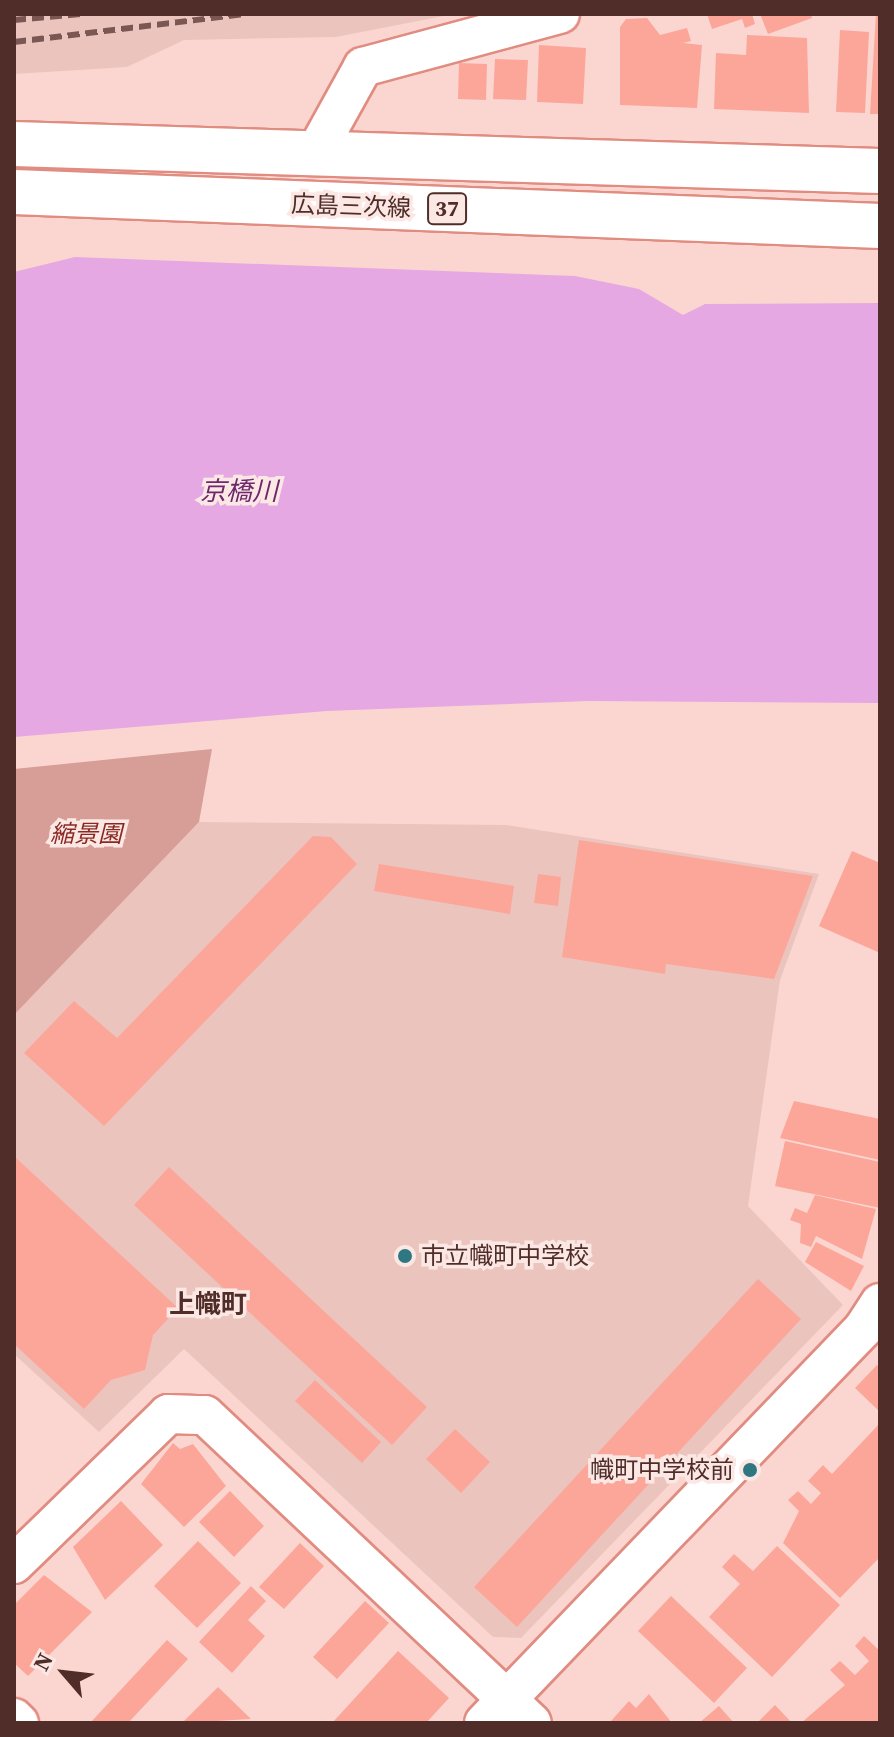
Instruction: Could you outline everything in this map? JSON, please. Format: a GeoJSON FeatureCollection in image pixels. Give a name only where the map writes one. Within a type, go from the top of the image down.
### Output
{"type":"FeatureCollection","features":[{"type":"Feature","properties":{"kind":"main road","name":"37"},"geometry":{"type":"LineString","coordinates":[[14,144],[317,150],[880,171]]}},
{"type":"Feature","properties":{"kind":"main road","name":"広島三次線"},"geometry":{"type":"LineString","coordinates":[[14,192],[880,226]]}},
{"type":"Feature","properties":{"kind":"street"},"geometry":{"type":"LineString","coordinates":[[317,150],[363,67],[560,14]]}},
{"type":"Feature","properties":{"kind":"street"},"geometry":{"type":"LineString","coordinates":[[14,1564],[168,1414],[205,1415],[507,1715],[863,1329],[880,1303]]}},
{"type":"Feature","properties":{"kind":"street"},"geometry":{"type":"LineString","coordinates":[[14,1718],[19,1723]]}},
{"type":"Feature","properties":{"kind":"shaded area"},"geometry":{"type":"Polygon","coordinates":[[[14,14],[454,14],[336,37],[184,40],[127,67],[14,74],[14,14]]]}},
{"type":"Feature","properties":{"kind":"shaded area","name":"市立幟町中学校"},"geometry":{"type":"Polygon","coordinates":[[[199,822],[506,825],[819,874],[780,980],[748,1206],[843,1305],[521,1638],[493,1637],[184,1349],[99,1432],[14,1354],[14,1015],[199,822]]]}},
{"type":"Feature","properties":{"kind":"green space","name":"縮景園"},"geometry":{"type":"Polygon","coordinates":[[[212,749],[199,822],[14,1015],[14,769],[212,749]]]}},
{"type":"Feature","properties":{"kind":"water","name":"京橋川"},"geometry":{"type":"Polygon","coordinates":[[[75,257],[575,276],[639,289],[683,315],[705,304],[880,303],[880,703],[588,701],[327,711],[14,737],[14,272],[75,257]]]}},
{"type":"Feature","properties":{"kind":"building"},"geometry":{"type":"Polygon","coordinates":[[[707,14],[752,14],[755,24],[745,28],[742,19],[712,29],[707,14]]]}},
{"type":"Feature","properties":{"kind":"building"},"geometry":{"type":"Polygon","coordinates":[[[760,14],[811,14],[812,18],[768,34],[760,14]]]}},
{"type":"Feature","properties":{"kind":"building"},"geometry":{"type":"Polygon","coordinates":[[[876,14],[880,14],[880,114],[870,114],[876,14]]]}},
{"type":"Feature","properties":{"kind":"building"},"geometry":{"type":"Polygon","coordinates":[[[647,18],[660,35],[687,28],[691,41],[683,43],[702,45],[697,108],[620,105],[620,27],[626,19],[647,18]]]}},
{"type":"Feature","properties":{"kind":"building"},"geometry":{"type":"Polygon","coordinates":[[[840,30],[869,32],[865,113],[836,112],[840,30]]]}},
{"type":"Feature","properties":{"kind":"building"},"geometry":{"type":"Polygon","coordinates":[[[747,35],[807,38],[809,113],[714,109],[716,53],[746,55],[747,35]]]}},
{"type":"Feature","properties":{"kind":"building"},"geometry":{"type":"Polygon","coordinates":[[[539,45],[586,48],[583,104],[537,102],[539,45]]]}},
{"type":"Feature","properties":{"kind":"building"},"geometry":{"type":"Polygon","coordinates":[[[495,59],[528,60],[526,100],[493,99],[495,59]]]}},
{"type":"Feature","properties":{"kind":"building"},"geometry":{"type":"Polygon","coordinates":[[[459,63],[487,64],[486,100],[458,99],[459,63]]]}},
{"type":"Feature","properties":{"kind":"building"},"geometry":{"type":"Polygon","coordinates":[[[313,836],[331,837],[357,864],[104,1126],[24,1053],[74,1001],[117,1038],[313,836]]]}},
{"type":"Feature","properties":{"kind":"building"},"geometry":{"type":"Polygon","coordinates":[[[579,840],[813,876],[774,979],[666,964],[665,974],[562,957],[579,840]]]}},
{"type":"Feature","properties":{"kind":"building"},"geometry":{"type":"Polygon","coordinates":[[[852,851],[880,863],[880,953],[819,926],[852,851]]]}},
{"type":"Feature","properties":{"kind":"building"},"geometry":{"type":"Polygon","coordinates":[[[379,864],[514,886],[510,914],[374,891],[379,864]]]}},
{"type":"Feature","properties":{"kind":"building"},"geometry":{"type":"Polygon","coordinates":[[[538,874],[561,877],[558,906],[534,903],[538,874]]]}},
{"type":"Feature","properties":{"kind":"building"},"geometry":{"type":"Polygon","coordinates":[[[794,1101],[880,1119],[880,1160],[780,1138],[794,1101]]]}},
{"type":"Feature","properties":{"kind":"building"},"geometry":{"type":"Polygon","coordinates":[[[785,1141],[880,1162],[880,1208],[775,1186],[785,1141]]]}},
{"type":"Feature","properties":{"kind":"building"},"geometry":{"type":"Polygon","coordinates":[[[14,1156],[178,1308],[153,1335],[145,1370],[111,1380],[84,1409],[14,1344],[14,1156]]]}},
{"type":"Feature","properties":{"kind":"building"},"geometry":{"type":"Polygon","coordinates":[[[169,1167],[427,1407],[392,1445],[134,1205],[169,1167]]]}},
{"type":"Feature","properties":{"kind":"building"},"geometry":{"type":"Polygon","coordinates":[[[815,1195],[876,1209],[862,1259],[816,1236],[811,1247],[800,1243],[801,1224],[790,1220],[795,1208],[807,1213],[815,1195]]]}},
{"type":"Feature","properties":{"kind":"building"},"geometry":{"type":"Polygon","coordinates":[[[816,1242],[864,1266],[851,1291],[805,1262],[816,1242]]]}},
{"type":"Feature","properties":{"kind":"building"},"geometry":{"type":"Polygon","coordinates":[[[758,1279],[801,1319],[517,1627],[474,1587],[758,1279]]]}},
{"type":"Feature","properties":{"kind":"building"},"geometry":{"type":"Polygon","coordinates":[[[877,1365],[880,1368],[880,1412],[855,1388],[877,1365]]]}},
{"type":"Feature","properties":{"kind":"building"},"geometry":{"type":"Polygon","coordinates":[[[315,1380],[381,1442],[362,1463],[295,1401],[315,1380]]]}},
{"type":"Feature","properties":{"kind":"building"},"geometry":{"type":"Polygon","coordinates":[[[880,1423],[880,1557],[840,1598],[783,1543],[799,1511],[788,1500],[798,1491],[811,1504],[821,1493],[808,1481],[823,1465],[832,1474],[880,1423]]]}},
{"type":"Feature","properties":{"kind":"building"},"geometry":{"type":"Polygon","coordinates":[[[455,1429],[490,1462],[461,1493],[426,1459],[455,1429]]]}},
{"type":"Feature","properties":{"kind":"building"},"geometry":{"type":"Polygon","coordinates":[[[173,1443],[180,1449],[193,1444],[226,1486],[184,1527],[141,1484],[173,1443]]]}},
{"type":"Feature","properties":{"kind":"building"},"geometry":{"type":"Polygon","coordinates":[[[230,1491],[264,1526],[234,1557],[199,1522],[230,1491]]]}},
{"type":"Feature","properties":{"kind":"building"},"geometry":{"type":"Polygon","coordinates":[[[121,1501],[163,1545],[105,1600],[73,1547],[121,1501]]]}},
{"type":"Feature","properties":{"kind":"building"},"geometry":{"type":"Polygon","coordinates":[[[198,1541],[241,1583],[197,1628],[154,1586],[198,1541]]]}},
{"type":"Feature","properties":{"kind":"building"},"geometry":{"type":"Polygon","coordinates":[[[300,1543],[324,1566],[284,1609],[259,1587],[300,1543]]]}},
{"type":"Feature","properties":{"kind":"building"},"geometry":{"type":"Polygon","coordinates":[[[777,1546],[840,1605],[772,1677],[709,1617],[740,1584],[722,1567],[734,1554],[753,1571],[777,1546]]]}},
{"type":"Feature","properties":{"kind":"building"},"geometry":{"type":"Polygon","coordinates":[[[44,1575],[92,1612],[28,1676],[14,1663],[14,1605],[44,1575]]]}},
{"type":"Feature","properties":{"kind":"building"},"geometry":{"type":"Polygon","coordinates":[[[251,1586],[266,1601],[248,1620],[265,1636],[232,1673],[199,1642],[251,1586]]]}},
{"type":"Feature","properties":{"kind":"building"},"geometry":{"type":"Polygon","coordinates":[[[671,1596],[747,1668],[714,1703],[638,1631],[671,1596]]]}},
{"type":"Feature","properties":{"kind":"building"},"geometry":{"type":"Polygon","coordinates":[[[365,1601],[389,1623],[337,1679],[313,1657],[365,1601]]]}},
{"type":"Feature","properties":{"kind":"building"},"geometry":{"type":"Polygon","coordinates":[[[864,1636],[880,1651],[880,1723],[801,1723],[845,1685],[830,1670],[840,1661],[855,1675],[869,1661],[855,1646],[864,1636]]]}},
{"type":"Feature","properties":{"kind":"building"},"geometry":{"type":"Polygon","coordinates":[[[167,1640],[188,1659],[128,1723],[90,1723],[167,1640]]]}},
{"type":"Feature","properties":{"kind":"building"},"geometry":{"type":"Polygon","coordinates":[[[398,1651],[449,1698],[426,1723],[332,1723],[398,1651]]]}},
{"type":"Feature","properties":{"kind":"building"},"geometry":{"type":"Polygon","coordinates":[[[218,1687],[251,1719],[182,1723],[218,1687]]]}},
{"type":"Feature","properties":{"kind":"building"},"geometry":{"type":"Polygon","coordinates":[[[649,1694],[672,1723],[611,1721],[629,1701],[636,1708],[649,1694]]]}},
{"type":"Feature","properties":{"kind":"building"},"geometry":{"type":"Polygon","coordinates":[[[775,1705],[792,1723],[757,1723],[775,1705]]]}},
{"type":"Feature","properties":{"kind":"building"},"geometry":{"type":"Polygon","coordinates":[[[719,1706],[734,1723],[699,1723],[719,1706]]]}},
{"type":"Feature","properties":{"kind":"railway"},"geometry":{"type":"LineString","coordinates":[[14,20],[81,14]]}},
{"type":"Feature","properties":{"kind":"railway"},"geometry":{"type":"LineString","coordinates":[[14,42],[244,14]]}},
{"type":"Feature","properties":{"kind":"place","name":"市立幟町中学校"},"geometry":{"type":"Point","coordinates":[405,1256]}},
{"type":"Feature","properties":{"kind":"place","name":"幟町中学校前"},"geometry":{"type":"Point","coordinates":[750,1470]}},
{"type":"Feature","properties":{"kind":"district","name":"上幟町"},"geometry":{"type":"Point","coordinates":[208,1305]}}]}
